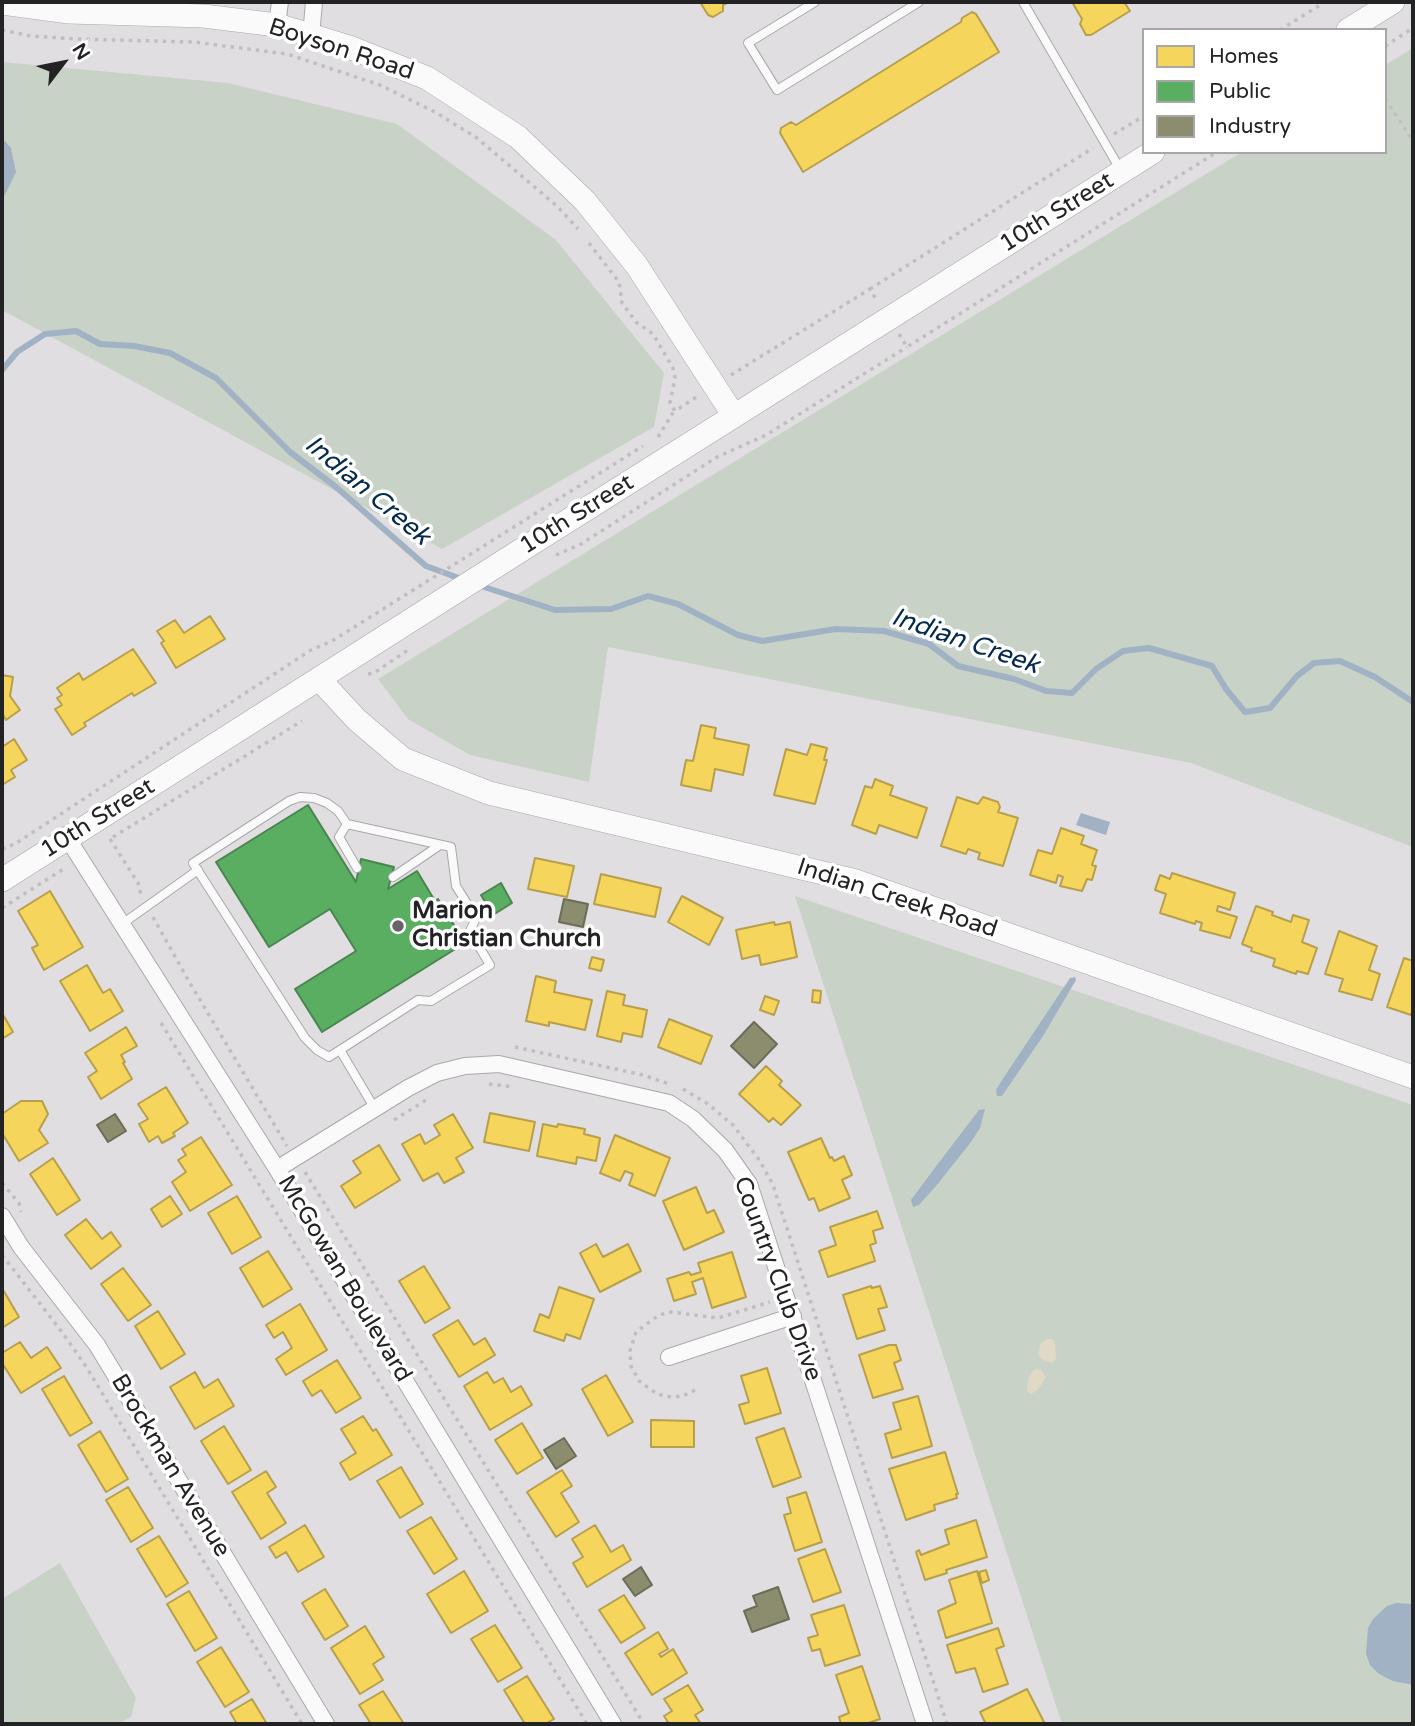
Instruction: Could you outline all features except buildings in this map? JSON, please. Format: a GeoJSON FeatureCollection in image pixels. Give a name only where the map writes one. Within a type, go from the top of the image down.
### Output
{"type":"FeatureCollection","features":[{"type":"Feature","properties":{"kind":"street"},"geometry":{"type":"LineString","coordinates":[[277,26],[280,2]]}},
{"type":"Feature","properties":{"kind":"street"},"geometry":{"type":"LineString","coordinates":[[311,36],[314,2]]}},
{"type":"Feature","properties":{"kind":"street"},"geometry":{"type":"LineString","coordinates":[[1351,28],[1393,2]]}},
{"type":"Feature","properties":{"kind":"street","name":"Boyson Road"},"geometry":{"type":"LineString","coordinates":[[2,3],[69,12],[203,16],[277,26],[349,47],[427,78],[518,137],[585,201],[637,266],[734,416]]}},
{"type":"Feature","properties":{"kind":"street","name":"10th Street"},"geometry":{"type":"LineString","coordinates":[[2,880],[74,848],[319,679],[410,620],[1150,154]]}},
{"type":"Feature","properties":{"kind":"street","name":"Indian Creek Road"},"geometry":{"type":"LineString","coordinates":[[319,679],[357,720],[403,759],[489,793],[856,881],[1413,1077]]}},
{"type":"Feature","properties":{"kind":"street","name":"McGowan Boulevard"},"geometry":{"type":"LineString","coordinates":[[74,848],[277,1169],[613,1724]]}},
{"type":"Feature","properties":{"kind":"street","name":"Country Club Drive"},"geometry":{"type":"LineString","coordinates":[[277,1169],[437,1073],[465,1066],[499,1064],[669,1103],[693,1119],[725,1150],[749,1184],[925,1724]]}},
{"type":"Feature","properties":{"kind":"street","name":"Brockman Avenue"},"geometry":{"type":"LineString","coordinates":[[2,1216],[20,1247],[97,1345],[326,1724]]}},
{"type":"Feature","properties":{"kind":"street"},"geometry":{"type":"LineString","coordinates":[[669,1357],[793,1315]]}},
{"type":"Feature","properties":{"kind":"lane"},"geometry":{"type":"LineString","coordinates":[[816,2],[748,43],[777,90],[919,2]]}},
{"type":"Feature","properties":{"kind":"lane"},"geometry":{"type":"LineString","coordinates":[[1023,2],[1122,172]]}},
{"type":"Feature","properties":{"kind":"lane"},"geometry":{"type":"LineString","coordinates":[[300,797],[327,803],[338,811],[347,824],[451,847],[456,886],[476,918],[470,930],[490,965],[431,1001],[418,1000],[329,1057],[317,1051],[304,1038],[193,863],[300,797]]}},
{"type":"Feature","properties":{"kind":"lane"},"geometry":{"type":"LineString","coordinates":[[347,824],[339,837],[357,868]]}},
{"type":"Feature","properties":{"kind":"lane"},"geometry":{"type":"LineString","coordinates":[[393,877],[440,845]]}},
{"type":"Feature","properties":{"kind":"lane"},"geometry":{"type":"LineString","coordinates":[[122,924],[198,870]]}},
{"type":"Feature","properties":{"kind":"lane"},"geometry":{"type":"LineString","coordinates":[[340,1050],[375,1109]]}},
{"type":"Feature","properties":{"kind":"path"},"geometry":{"type":"LineString","coordinates":[[1283,28],[1325,2]]}},
{"type":"Feature","properties":{"kind":"path"},"geometry":{"type":"LineString","coordinates":[[1387,45],[1413,28]]}},
{"type":"Feature","properties":{"kind":"path"},"geometry":{"type":"LineString","coordinates":[[2,30],[43,37],[194,42],[287,54],[380,85],[435,112],[477,138],[579,230]]}},
{"type":"Feature","properties":{"kind":"path"},"geometry":{"type":"LineString","coordinates":[[1387,102],[1413,141]]}},
{"type":"Feature","properties":{"kind":"path"},"geometry":{"type":"LineString","coordinates":[[741,369],[1142,117]]}},
{"type":"Feature","properties":{"kind":"path"},"geometry":{"type":"LineString","coordinates":[[554,556],[581,544],[717,457],[766,435],[1214,154]]}},
{"type":"Feature","properties":{"kind":"path"},"geometry":{"type":"LineString","coordinates":[[587,240],[619,282],[622,303],[636,322],[653,334],[673,368],[675,378],[670,403],[675,411]]}},
{"type":"Feature","properties":{"kind":"path"},"geometry":{"type":"LineString","coordinates":[[870,289],[877,301]]}},
{"type":"Feature","properties":{"kind":"path"},"geometry":{"type":"LineString","coordinates":[[898,334],[906,347]]}},
{"type":"Feature","properties":{"kind":"path"},"geometry":{"type":"LineString","coordinates":[[2,849],[15,844],[311,650],[332,641],[659,436],[680,407]]}},
{"type":"Feature","properties":{"kind":"path"},"geometry":{"type":"LineString","coordinates":[[368,674],[374,673],[409,649]]}},
{"type":"Feature","properties":{"kind":"path"},"geometry":{"type":"LineString","coordinates":[[2,908],[74,848],[110,839],[302,722]]}},
{"type":"Feature","properties":{"kind":"path"},"geometry":{"type":"LineString","coordinates":[[110,839],[138,883],[142,898],[187,978],[295,1158],[644,1724]]}},
{"type":"Feature","properties":{"kind":"path"},"geometry":{"type":"LineString","coordinates":[[159,1020],[587,1724]]}},
{"type":"Feature","properties":{"kind":"path"},"geometry":{"type":"LineString","coordinates":[[485,1083],[525,1090]]}},
{"type":"Feature","properties":{"kind":"path"},"geometry":{"type":"LineString","coordinates":[[393,1120],[436,1094]]}},
{"type":"Feature","properties":{"kind":"path"},"geometry":{"type":"LineString","coordinates":[[305,1173],[316,1166]]}},
{"type":"Feature","properties":{"kind":"path"},"geometry":{"type":"LineString","coordinates":[[2,1255],[87,1368],[302,1724]]}},
{"type":"Feature","properties":{"kind":"path"},"geometry":{"type":"LineString","coordinates":[[695,1390],[671,1397],[657,1394],[639,1381],[631,1366],[630,1351],[636,1332],[659,1315],[671,1312],[718,1318],[770,1302],[766,1290]]}},
{"type":"Feature","properties":{"kind":"shaded area"},"geometry":{"type":"Polygon","coordinates":[[[1413,48],[1413,847],[1191,763],[608,647],[589,782],[470,755],[408,719],[378,679],[1239,154],[1387,154],[1387,64],[1413,48]]]}},
{"type":"Feature","properties":{"kind":"shaded area"},"geometry":{"type":"Polygon","coordinates":[[[2,62],[228,83],[397,124],[556,240],[664,373],[654,427],[442,549],[2,310],[2,62]]]}},
{"type":"Feature","properties":{"kind":"shaded area"},"geometry":{"type":"Polygon","coordinates":[[[795,896],[1413,1105],[1413,1724],[1062,1724],[795,896]]]}},
{"type":"Feature","properties":{"kind":"shaded area"},"geometry":{"type":"Polygon","coordinates":[[[60,1563],[136,1698],[131,1717],[118,1724],[2,1724],[2,1599],[60,1563]]]}},
{"type":"Feature","properties":{"kind":"sand"},"geometry":{"type":"Polygon","coordinates":[[[1048,1339],[1055,1342],[1056,1359],[1052,1363],[1041,1359],[1038,1354],[1041,1343],[1048,1339]]]}},
{"type":"Feature","properties":{"kind":"sand"},"geometry":{"type":"Polygon","coordinates":[[[1038,1369],[1046,1377],[1038,1390],[1031,1394],[1027,1391],[1028,1379],[1033,1370],[1038,1369]]]}},
{"type":"Feature","properties":{"kind":"water"},"geometry":{"type":"Polygon","coordinates":[[[2,138],[11,148],[16,172],[2,201],[2,138]]]}},
{"type":"Feature","properties":{"kind":"water"},"geometry":{"type":"Polygon","coordinates":[[[1081,813],[1110,822],[1106,835],[1076,825],[1081,813]]]}},
{"type":"Feature","properties":{"kind":"water"},"geometry":{"type":"Polygon","coordinates":[[[1075,977],[1076,980],[1043,1036],[1002,1096],[997,1096],[996,1090],[1002,1080],[1070,978],[1075,977]]]}},
{"type":"Feature","properties":{"kind":"water"},"geometry":{"type":"Polygon","coordinates":[[[985,1109],[980,1128],[971,1142],[936,1186],[919,1205],[913,1207],[911,1200],[979,1110],[985,1109]]]}},
{"type":"Feature","properties":{"kind":"water"},"geometry":{"type":"Polygon","coordinates":[[[1396,1603],[1413,1604],[1413,1685],[1393,1681],[1379,1674],[1370,1665],[1366,1654],[1368,1628],[1373,1619],[1387,1606],[1396,1603]]]}},
{"type":"Feature","properties":{"kind":"waterway","name":"Indian Creek"},"geometry":{"type":"LineString","coordinates":[[2,370],[17,352],[45,334],[76,331],[100,344],[134,346],[170,353],[216,378],[290,452],[336,487],[426,566],[464,580]]}},
{"type":"Feature","properties":{"kind":"waterway","name":"Indian Creek"},"geometry":{"type":"LineString","coordinates":[[478,585],[555,610],[611,609],[648,596],[678,604],[738,635],[762,641],[836,629],[884,631],[929,644],[958,666],[1014,679],[1046,691],[1072,693],[1096,669],[1123,651],[1149,648],[1212,666],[1245,712],[1270,708],[1297,676],[1314,663],[1340,661],[1375,677],[1413,702]]}},
{"type":"Feature","properties":{"kind":"place","name":"Marion Christian Church"},"geometry":{"type":"Point","coordinates":[398,926]}}]}
